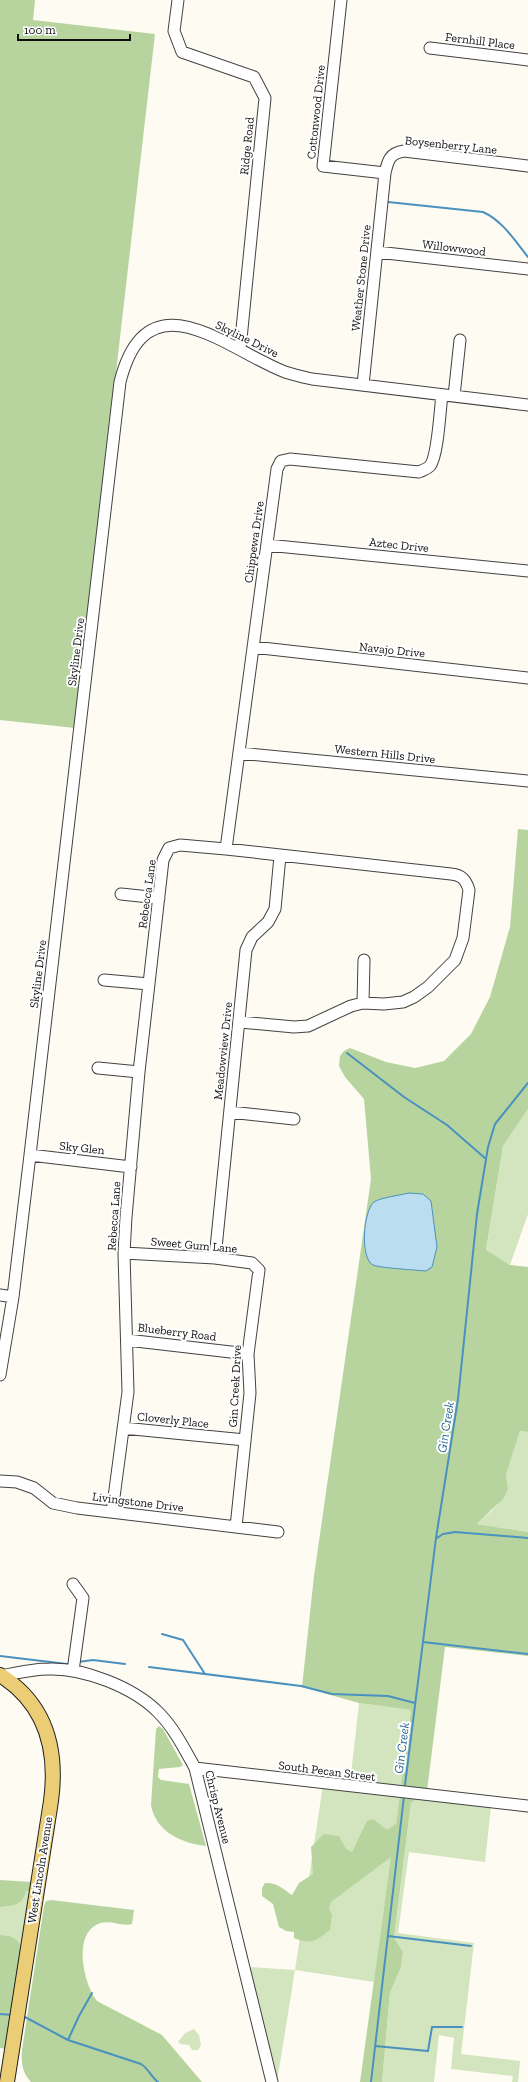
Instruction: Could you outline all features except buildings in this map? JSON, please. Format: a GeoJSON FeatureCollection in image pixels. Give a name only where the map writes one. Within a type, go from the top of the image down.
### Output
{"type":"FeatureCollection","features":[{"type":"Feature","properties":{"kind":"main road","name":"West Lincoln Avenue"},"geometry":{"type":"LineString","coordinates":[[0,1675],[20,1690],[36,1710],[50,1742],[53,1770],[52,1794],[7,2082]]}},
{"type":"Feature","properties":{"kind":"street","name":"Ridge Road"},"geometry":{"type":"LineString","coordinates":[[178,0],[174,31],[182,52],[254,77],[265,98],[240,349]]}},
{"type":"Feature","properties":{"kind":"street","name":"Cottonwood Drive"},"geometry":{"type":"LineString","coordinates":[[342,0],[323,166],[385,173]]}},
{"type":"Feature","properties":{"kind":"street","name":"Fernhill Place"},"geometry":{"type":"LineString","coordinates":[[430,48],[528,60]]}},
{"type":"Feature","properties":{"kind":"street","name":"Boysenberry Lane"},"geometry":{"type":"LineString","coordinates":[[385,173],[390,157],[397,152],[404,151],[528,166]]}},
{"type":"Feature","properties":{"kind":"street","name":"Weather Stone Drive"},"geometry":{"type":"LineString","coordinates":[[363,385],[385,173]]}},
{"type":"Feature","properties":{"kind":"street","name":"Willowwood"},"geometry":{"type":"LineString","coordinates":[[377,252],[528,269]]}},
{"type":"Feature","properties":{"kind":"street","name":"Skyline Drive"},"geometry":{"type":"LineString","coordinates":[[0,1375],[13,1297],[120,382],[124,365],[131,351],[147,333],[170,325],[185,326],[228,341],[240,349],[294,375],[312,379],[528,405]]}},
{"type":"Feature","properties":{"kind":"street"},"geometry":{"type":"LineString","coordinates":[[454,396],[460,340]]}},
{"type":"Feature","properties":{"kind":"street","name":"Chippewa Drive"},"geometry":{"type":"LineString","coordinates":[[226,849],[277,469],[281,461],[290,459],[419,472],[425,470],[430,466],[435,452],[442,394]]}},
{"type":"Feature","properties":{"kind":"street","name":"Aztec Drive"},"geometry":{"type":"LineString","coordinates":[[267,545],[528,571]]}},
{"type":"Feature","properties":{"kind":"street","name":"Navajo Drive"},"geometry":{"type":"LineString","coordinates":[[253,647],[528,678]]}},
{"type":"Feature","properties":{"kind":"street","name":"Western Hills Drive"},"geometry":{"type":"LineString","coordinates":[[239,753],[528,781]]}},
{"type":"Feature","properties":{"kind":"street","name":"Rebecca Lane"},"geometry":{"type":"LineString","coordinates":[[112,1512],[128,1392],[124,1253],[139,1072],[163,860],[169,848],[180,845],[226,849],[458,875],[464,878],[469,890],[463,938],[455,960],[428,987],[409,1000],[384,1004],[363,1003],[351,1006],[308,1026],[294,1028],[240,1022]]}},
{"type":"Feature","properties":{"kind":"street","name":"Meadowview Drive"},"geometry":{"type":"LineString","coordinates":[[215,1258],[240,1022],[246,950],[252,937],[268,922],[275,909],[280,856]]}},
{"type":"Feature","properties":{"kind":"street"},"geometry":{"type":"LineString","coordinates":[[121,894],[159,898]]}},
{"type":"Feature","properties":{"kind":"street"},"geometry":{"type":"LineString","coordinates":[[363,1003],[364,960]]}},
{"type":"Feature","properties":{"kind":"street"},"geometry":{"type":"LineString","coordinates":[[104,980],[149,984]]}},
{"type":"Feature","properties":{"kind":"street"},"geometry":{"type":"LineString","coordinates":[[98,1068],[139,1072]]}},
{"type":"Feature","properties":{"kind":"street"},"geometry":{"type":"LineString","coordinates":[[230,1112],[294,1120]]}},
{"type":"Feature","properties":{"kind":"street","name":"Sky Glen"},"geometry":{"type":"LineString","coordinates":[[30,1155],[131,1167]]}},
{"type":"Feature","properties":{"kind":"street","name":"Sweet Gum Lane"},"geometry":{"type":"LineString","coordinates":[[124,1253],[215,1258],[252,1263],[259,1270]]}},
{"type":"Feature","properties":{"kind":"street","name":"Gin Creek Drive"},"geometry":{"type":"LineString","coordinates":[[236,1527],[250,1393],[248,1354],[259,1270]]}},
{"type":"Feature","properties":{"kind":"street"},"geometry":{"type":"LineString","coordinates":[[0,1295],[13,1297]]}},
{"type":"Feature","properties":{"kind":"street","name":"Blueberry Road"},"geometry":{"type":"LineString","coordinates":[[127,1340],[248,1354]]}},
{"type":"Feature","properties":{"kind":"street","name":"Cloverly Place"},"geometry":{"type":"LineString","coordinates":[[123,1428],[245,1440]]}},
{"type":"Feature","properties":{"kind":"street","name":"Livingstone Drive"},"geometry":{"type":"LineString","coordinates":[[0,1481],[17,1482],[34,1488],[53,1503],[77,1508],[278,1532]]}},
{"type":"Feature","properties":{"kind":"street"},"geometry":{"type":"LineString","coordinates":[[73,1584],[82,1598],[73,1671]]}},
{"type":"Feature","properties":{"kind":"street","name":"Chrisp Avenue"},"geometry":{"type":"LineString","coordinates":[[0,1675],[49,1669],[73,1671],[127,1689],[157,1711],[176,1733],[195,1768],[272,2082]]}},
{"type":"Feature","properties":{"kind":"street","name":"South Pecan Street"},"geometry":{"type":"LineString","coordinates":[[195,1768],[528,1806]]}},
{"type":"Feature","properties":{"kind":"green space"},"geometry":{"type":"Polygon","coordinates":[[[0,0],[35,0],[33,20],[155,34],[75,728],[0,720],[0,0]]]}},
{"type":"Feature","properties":{"kind":"green space"},"geometry":{"type":"Polygon","coordinates":[[[518,829],[528,830],[528,1109],[503,1146],[486,1250],[510,1265],[528,1267],[528,1432],[520,1431],[506,1475],[508,1489],[503,1500],[477,1524],[528,1532],[528,1656],[445,1647],[427,1791],[411,1803],[394,1938],[403,1952],[401,1967],[390,1993],[382,2082],[360,2082],[391,1857],[331,1902],[329,1909],[332,1915],[330,1930],[313,1941],[305,1941],[294,1938],[294,1932],[286,1931],[279,1927],[273,1904],[262,1896],[262,1888],[265,1883],[283,1888],[292,1895],[299,1883],[313,1874],[311,1847],[324,1834],[339,1836],[346,1849],[352,1852],[367,1821],[373,1819],[387,1830],[396,1824],[411,1710],[359,1703],[302,1687],[314,1576],[371,1179],[364,1099],[345,1077],[339,1066],[340,1056],[344,1051],[350,1048],[386,1062],[415,1068],[444,1061],[471,1034],[490,997],[510,927],[518,829]]]}},
{"type":"Feature","properties":{"kind":"green space"},"geometry":{"type":"Polygon","coordinates":[[[528,1109],[528,1214],[510,1265],[486,1251],[503,1146],[528,1109]]]}},
{"type":"Feature","properties":{"kind":"green space"},"geometry":{"type":"Polygon","coordinates":[[[520,1431],[528,1432],[528,1532],[477,1524],[503,1500],[508,1489],[506,1475],[520,1431]]]}},
{"type":"Feature","properties":{"kind":"green space"},"geometry":{"type":"Polygon","coordinates":[[[359,1703],[411,1710],[401,1789],[350,1783],[359,1703]]]}},
{"type":"Feature","properties":{"kind":"green space"},"geometry":{"type":"Polygon","coordinates":[[[159,1726],[163,1729],[183,1765],[180,1767],[159,1769],[158,1777],[161,1780],[189,1784],[206,1846],[179,1839],[164,1829],[154,1814],[151,1805],[156,1729],[159,1726]]]}},
{"type":"Feature","properties":{"kind":"green space"},"geometry":{"type":"Polygon","coordinates":[[[323,1785],[400,1795],[374,1982],[295,1970],[323,1785]]]}},
{"type":"Feature","properties":{"kind":"green space"},"geometry":{"type":"Polygon","coordinates":[[[427,1791],[492,1797],[485,1862],[409,1852],[398,1933],[474,1943],[461,2054],[520,2061],[518,2082],[512,2082],[513,2076],[451,2069],[454,2038],[439,2035],[434,2082],[382,2082],[390,1993],[401,1967],[403,1952],[394,1939],[411,1803],[427,1791]]]}},
{"type":"Feature","properties":{"kind":"green space"},"geometry":{"type":"Polygon","coordinates":[[[0,1880],[32,1882],[30,1891],[26,1891],[25,1896],[20,1902],[9,1906],[0,1907],[0,1880]]]}},
{"type":"Feature","properties":{"kind":"green space"},"geometry":{"type":"Polygon","coordinates":[[[26,1891],[30,1891],[22,1952],[18,1941],[9,1936],[0,1935],[0,1907],[13,1905],[20,1902],[26,1891]]]}},
{"type":"Feature","properties":{"kind":"green space"},"geometry":{"type":"Polygon","coordinates":[[[51,1900],[134,1910],[132,1924],[128,1925],[105,1922],[96,1925],[89,1931],[83,1950],[83,1962],[88,1984],[97,2001],[162,2035],[202,2082],[31,2082],[28,2079],[23,2067],[22,2050],[44,1906],[46,1901],[51,1900]]]}},
{"type":"Feature","properties":{"kind":"green space"},"geometry":{"type":"Polygon","coordinates":[[[0,1935],[12,1937],[18,1941],[22,1952],[7,2049],[0,2048],[0,1935]]]}},
{"type":"Feature","properties":{"kind":"green space"},"geometry":{"type":"Polygon","coordinates":[[[249,1967],[295,1970],[277,2082],[249,1967]]]}},
{"type":"Feature","properties":{"kind":"green space"},"geometry":{"type":"Polygon","coordinates":[[[194,2029],[199,2035],[201,2045],[198,2050],[192,2050],[189,2045],[178,2042],[185,2033],[194,2029]]]}},
{"type":"Feature","properties":{"kind":"water"},"geometry":{"type":"Polygon","coordinates":[[[409,1193],[423,1194],[431,1201],[437,1247],[432,1267],[426,1271],[373,1265],[369,1261],[366,1254],[364,1235],[365,1224],[370,1207],[374,1202],[385,1198],[409,1193]]]}},
{"type":"Feature","properties":{"kind":"waterway"},"geometry":{"type":"LineString","coordinates":[[388,202],[483,212],[503,226],[528,257]]}},
{"type":"Feature","properties":{"kind":"waterway"},"geometry":{"type":"LineString","coordinates":[[347,1053],[404,1097],[447,1125],[486,1159]]}},
{"type":"Feature","properties":{"kind":"waterway","name":"Gin Creek"},"geometry":{"type":"LineString","coordinates":[[405,1785],[436,1538],[458,1399],[477,1214],[488,1147],[495,1124],[528,1083]]}},
{"type":"Feature","properties":{"kind":"waterway"},"geometry":{"type":"LineString","coordinates":[[437,1538],[443,1534],[455,1532],[528,1538]]}},
{"type":"Feature","properties":{"kind":"waterway"},"geometry":{"type":"LineString","coordinates":[[162,1634],[183,1640],[205,1674]]}},
{"type":"Feature","properties":{"kind":"waterway"},"geometry":{"type":"LineString","coordinates":[[423,1642],[528,1654]]}},
{"type":"Feature","properties":{"kind":"waterway"},"geometry":{"type":"LineString","coordinates":[[0,1656],[67,1664]]}},
{"type":"Feature","properties":{"kind":"waterway"},"geometry":{"type":"LineString","coordinates":[[78,1662],[93,1660],[125,1664]]}},
{"type":"Feature","properties":{"kind":"waterway"},"geometry":{"type":"LineString","coordinates":[[149,1667],[301,1686],[332,1694],[388,1696],[415,1703]]}},
{"type":"Feature","properties":{"kind":"waterway","name":"Gin Creek"},"geometry":{"type":"LineString","coordinates":[[371,2082],[404,1796]]}},
{"type":"Feature","properties":{"kind":"waterway"},"geometry":{"type":"LineString","coordinates":[[388,1936],[471,1946]]}},
{"type":"Feature","properties":{"kind":"waterway"},"geometry":{"type":"LineString","coordinates":[[68,2040],[92,1993]]}},
{"type":"Feature","properties":{"kind":"waterway"},"geometry":{"type":"LineString","coordinates":[[0,2014],[13,2015]]}},
{"type":"Feature","properties":{"kind":"waterway"},"geometry":{"type":"LineString","coordinates":[[23,2016],[68,2040],[141,2064],[158,2082]]}},
{"type":"Feature","properties":{"kind":"waterway"},"geometry":{"type":"LineString","coordinates":[[375,2046],[428,2051],[432,2027],[462,2027]]}}]}
